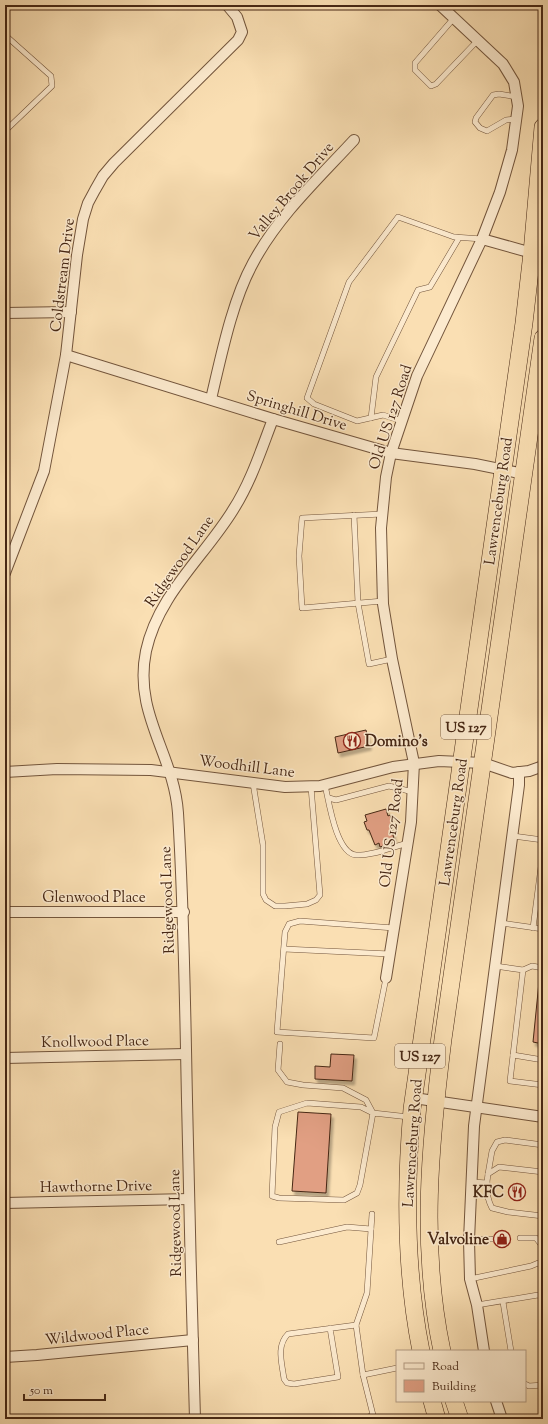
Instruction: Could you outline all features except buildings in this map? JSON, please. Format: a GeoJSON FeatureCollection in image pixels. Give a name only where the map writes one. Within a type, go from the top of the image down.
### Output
{"type":"FeatureCollection","features":[{"type":"Feature","properties":{"kind":"highway","name":"Lawrenceburg Road"},"geometry":{"type":"LineString","coordinates":[[421,1350],[412,1298],[408,1247],[407,1182],[412,1118],[503,470],[538,254],[543,127]]}},
{"type":"Feature","properties":{"kind":"highway","name":"Lawrenceburg Road"},"geometry":{"type":"LineString","coordinates":[[442,1350],[432,1288],[428,1227],[429,1173],[435,1101],[543,338]]}},
{"type":"Feature","properties":{"kind":"highway"},"geometry":{"type":"LineString","coordinates":[[432,1402],[437,1419]]}},
{"type":"Feature","properties":{"kind":"highway"},"geometry":{"type":"LineString","coordinates":[[454,1402],[460,1419]]}},
{"type":"Feature","properties":{"kind":"street","name":"Coldstream Drive"},"geometry":{"type":"LineString","coordinates":[[5,574],[44,471],[66,355],[77,255],[83,219],[88,203],[103,176],[125,151],[238,40],[242,32],[237,17],[227,5]]}},
{"type":"Feature","properties":{"kind":"street","name":"Old US 127 Road"},"geometry":{"type":"LineString","coordinates":[[386,978],[408,843],[414,763],[392,659],[383,601],[381,565],[382,514],[386,477],[391,453],[417,376],[482,239],[500,192],[508,165],[517,119],[517,97],[514,82],[509,73],[478,40],[440,5]]}},
{"type":"Feature","properties":{"kind":"street","name":"Valley Brook Drive"},"geometry":{"type":"LineString","coordinates":[[211,399],[240,293],[252,264],[269,236],[292,208],[354,140]]}},
{"type":"Feature","properties":{"kind":"street"},"geometry":{"type":"LineString","coordinates":[[482,239],[538,254]]}},
{"type":"Feature","properties":{"kind":"street"},"geometry":{"type":"LineString","coordinates":[[5,313],[71,312]]}},
{"type":"Feature","properties":{"kind":"street","name":"Springhill Drive"},"geometry":{"type":"LineString","coordinates":[[66,355],[273,419],[391,453],[442,459],[524,474]]}},
{"type":"Feature","properties":{"kind":"street","name":"Ridgewood Lane"},"geometry":{"type":"LineString","coordinates":[[195,1419],[189,1199],[184,912],[178,808],[169,772],[152,728],[145,699],[143,672],[150,635],[161,609],[169,596],[233,511],[255,467],[273,419]]}},
{"type":"Feature","properties":{"kind":"street","name":"Woodhill Lane"},"geometry":{"type":"LineString","coordinates":[[5,772],[57,769],[169,772],[285,787],[311,787],[325,785],[414,763],[440,760],[483,763],[512,773],[519,772]]}},
{"type":"Feature","properties":{"kind":"street"},"geometry":{"type":"LineString","coordinates":[[484,1350],[477,1305],[470,1279],[469,1240],[476,1107],[520,785],[519,772],[543,766]]}},
{"type":"Feature","properties":{"kind":"street","name":"Glenwood Place"},"geometry":{"type":"LineString","coordinates":[[5,912],[184,912]]}},
{"type":"Feature","properties":{"kind":"street","name":"Knollwood Place"},"geometry":{"type":"LineString","coordinates":[[5,1058],[186,1054]]}},
{"type":"Feature","properties":{"kind":"street"},"geometry":{"type":"LineString","coordinates":[[414,1098],[543,1117]]}},
{"type":"Feature","properties":{"kind":"street","name":"Hawthorne Drive"},"geometry":{"type":"LineString","coordinates":[[5,1203],[189,1199]]}},
{"type":"Feature","properties":{"kind":"street","name":"Wildwood Place"},"geometry":{"type":"LineString","coordinates":[[5,1357],[37,1356],[193,1340]]}},
{"type":"Feature","properties":{"kind":"street"},"geometry":{"type":"LineString","coordinates":[[496,1402],[502,1419]]}},
{"type":"Feature","properties":{"kind":"lane"},"geometry":{"type":"LineString","coordinates":[[454,18],[415,63],[415,70],[431,86],[436,84],[478,40]]}},
{"type":"Feature","properties":{"kind":"lane"},"geometry":{"type":"LineString","coordinates":[[5,35],[51,76],[53,80],[52,86],[5,131]]}},
{"type":"Feature","properties":{"kind":"lane"},"geometry":{"type":"LineString","coordinates":[[517,97],[499,94],[493,95],[476,118],[475,122],[480,128],[487,130],[506,120],[517,119]]}},
{"type":"Feature","properties":{"kind":"lane"},"geometry":{"type":"LineString","coordinates":[[402,421],[383,415],[357,421],[314,404],[307,398],[349,282],[398,217],[459,238],[482,239]]}},
{"type":"Feature","properties":{"kind":"lane"},"geometry":{"type":"LineString","coordinates":[[370,418],[376,377],[418,290],[430,287],[459,238]]}},
{"type":"Feature","properties":{"kind":"lane"},"geometry":{"type":"LineString","coordinates":[[382,514],[302,518],[299,556],[302,608],[383,601]]}},
{"type":"Feature","properties":{"kind":"lane"},"geometry":{"type":"LineString","coordinates":[[354,515],[358,603],[369,664],[392,659]]}},
{"type":"Feature","properties":{"kind":"lane"},"geometry":{"type":"LineString","coordinates":[[253,783],[263,845],[264,894],[270,904],[275,906],[307,904],[316,900],[320,895],[311,787]]}},
{"type":"Feature","properties":{"kind":"lane"},"geometry":{"type":"LineString","coordinates":[[325,785],[342,844],[345,849],[355,855],[364,855],[408,843]]}},
{"type":"Feature","properties":{"kind":"lane"},"geometry":{"type":"LineString","coordinates":[[328,798],[336,800],[389,786],[413,792]]}},
{"type":"Feature","properties":{"kind":"lane"},"geometry":{"type":"LineString","coordinates":[[513,836],[543,840]]}},
{"type":"Feature","properties":{"kind":"lane"},"geometry":{"type":"LineString","coordinates":[[533,928],[541,867]]}},
{"type":"Feature","properties":{"kind":"lane"},"geometry":{"type":"LineString","coordinates":[[386,978],[374,1038],[277,1032],[284,932],[289,924],[300,921],[394,928]]}},
{"type":"Feature","properties":{"kind":"lane"},"geometry":{"type":"LineString","coordinates":[[501,923],[543,929]]}},
{"type":"Feature","properties":{"kind":"lane"},"geometry":{"type":"LineString","coordinates":[[284,949],[390,954]]}},
{"type":"Feature","properties":{"kind":"lane"},"geometry":{"type":"LineString","coordinates":[[496,966],[523,970],[532,966],[543,968]]}},
{"type":"Feature","properties":{"kind":"lane"},"geometry":{"type":"LineString","coordinates":[[523,970],[510,1081],[543,1085]]}},
{"type":"Feature","properties":{"kind":"lane"},"geometry":{"type":"LineString","coordinates":[[280,1044],[278,1070],[287,1082],[303,1085],[344,1088],[366,1100],[373,1113],[360,1186],[357,1193],[344,1200],[279,1198],[272,1196],[275,1127],[279,1112],[307,1103],[361,1107],[373,1113],[412,1118]]}},
{"type":"Feature","properties":{"kind":"lane"},"geometry":{"type":"LineString","coordinates":[[513,1055],[543,1060]]}},
{"type":"Feature","properties":{"kind":"lane"},"geometry":{"type":"LineString","coordinates":[[543,1145],[505,1140],[497,1142],[492,1151],[487,1183],[488,1199],[492,1208],[508,1212],[543,1216]]}},
{"type":"Feature","properties":{"kind":"lane"},"geometry":{"type":"LineString","coordinates":[[488,1174],[499,1167],[543,1172]]}},
{"type":"Feature","properties":{"kind":"lane"},"geometry":{"type":"LineString","coordinates":[[472,1182],[487,1183]]}},
{"type":"Feature","properties":{"kind":"lane"},"geometry":{"type":"LineString","coordinates":[[363,1419],[373,1417],[363,1375],[356,1324],[367,1293],[372,1214]]}},
{"type":"Feature","properties":{"kind":"lane"},"geometry":{"type":"LineString","coordinates":[[279,1242],[347,1227],[371,1230]]}},
{"type":"Feature","properties":{"kind":"lane"},"geometry":{"type":"LineString","coordinates":[[520,1238],[536,1238],[543,1247]]}},
{"type":"Feature","properties":{"kind":"lane"},"geometry":{"type":"LineString","coordinates":[[469,1240],[491,1239]]}},
{"type":"Feature","properties":{"kind":"lane"},"geometry":{"type":"LineString","coordinates":[[470,1279],[531,1266],[543,1261]]}},
{"type":"Feature","properties":{"kind":"lane"},"geometry":{"type":"LineString","coordinates":[[477,1305],[503,1302],[538,1295],[543,1297]]}},
{"type":"Feature","properties":{"kind":"lane"},"geometry":{"type":"LineString","coordinates":[[503,1302],[511,1350]]}},
{"type":"Feature","properties":{"kind":"lane"},"geometry":{"type":"LineString","coordinates":[[330,1328],[338,1377],[294,1384],[287,1383],[284,1378],[280,1346],[282,1340],[288,1334],[356,1324]]}},
{"type":"Feature","properties":{"kind":"lane"},"geometry":{"type":"LineString","coordinates":[[363,1375],[396,1368]]}},
{"type":"Feature","properties":{"kind":"lane"},"geometry":{"type":"LineString","coordinates":[[526,1384],[529,1386],[543,1385]]}},
{"type":"Feature","properties":{"kind":"place","name":"Domino's"},"geometry":{"type":"Point","coordinates":[352,741]}},
{"type":"Feature","properties":{"kind":"place","name":"KFC"},"geometry":{"type":"Point","coordinates":[517,1192]}},
{"type":"Feature","properties":{"kind":"place","name":"Valvoline"},"geometry":{"type":"Point","coordinates":[502,1239]}}]}
